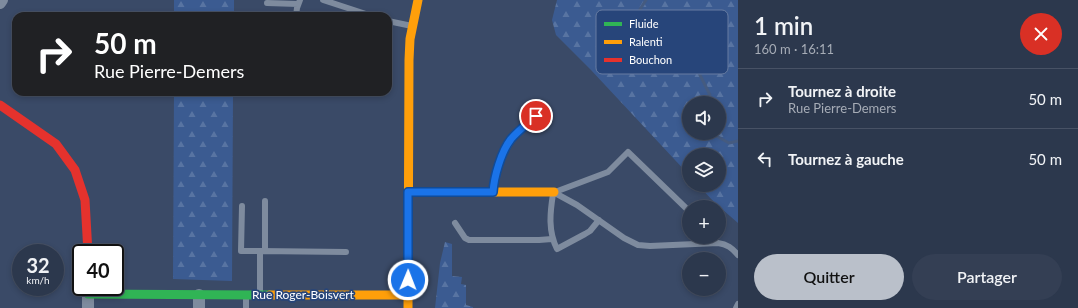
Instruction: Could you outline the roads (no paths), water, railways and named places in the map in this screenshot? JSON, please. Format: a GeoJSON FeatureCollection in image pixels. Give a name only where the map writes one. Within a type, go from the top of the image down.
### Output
{"type":"FeatureCollection","features":[{"type":"Feature","properties":{"kind":"street"},"geometry":{"type":"LineString","coordinates":[[408,308],[409,60],[412,26],[418,0]]}},
{"type":"Feature","properties":{"kind":"street"},"geometry":{"type":"LineString","coordinates":[[0,106],[56,144],[75,170],[85,200],[87,244]]}},
{"type":"Feature","properties":{"kind":"street"},"geometry":{"type":"LineString","coordinates":[[408,192],[554,192]]}},
{"type":"Feature","properties":{"kind":"street","name":"Rue Roger-Boisvert"},"geometry":{"type":"LineString","coordinates":[[124,292],[199,295],[408,295]]}},
{"type":"Feature","properties":{"kind":"street"},"geometry":{"type":"LineString","coordinates":[[199,295],[199,308]]}},
{"type":"Feature","properties":{"kind":"street"},"geometry":{"type":"LineString","coordinates":[[88,296],[88,308]]}},
{"type":"Feature","properties":{"kind":"lane"},"geometry":{"type":"LineString","coordinates":[[323,0],[360,12]]}},
{"type":"Feature","properties":{"kind":"lane"},"geometry":{"type":"LineString","coordinates":[[267,3],[299,2],[297,12]]}},
{"type":"Feature","properties":{"kind":"lane"},"geometry":{"type":"LineString","coordinates":[[392,23],[412,26]]}},
{"type":"Feature","properties":{"kind":"lane"},"geometry":{"type":"LineString","coordinates":[[493,192],[494,179],[508,145],[517,134],[542,110]]}},
{"type":"Feature","properties":{"kind":"lane"},"geometry":{"type":"LineString","coordinates":[[554,192],[608,172],[628,152],[682,204]]}},
{"type":"Feature","properties":{"kind":"lane"},"geometry":{"type":"LineString","coordinates":[[554,192],[572,202],[624,238],[638,245],[650,246],[718,243],[731,247],[738,255]]}},
{"type":"Feature","properties":{"kind":"lane"},"geometry":{"type":"LineString","coordinates":[[554,192],[550,222],[552,239],[557,249],[590,231],[599,220]]}},
{"type":"Feature","properties":{"kind":"lane"},"geometry":{"type":"LineString","coordinates":[[260,295],[265,201]]}},
{"type":"Feature","properties":{"kind":"lane"},"geometry":{"type":"LineString","coordinates":[[242,206],[241,251],[346,252]]}},
{"type":"Feature","properties":{"kind":"lane"},"geometry":{"type":"LineString","coordinates":[[455,223],[469,240],[552,239]]}},
{"type":"Feature","properties":{"kind":"lane"},"geometry":{"type":"LineString","coordinates":[[246,295],[246,308]]}},
{"type":"Feature","properties":{"kind":"lane"},"geometry":{"type":"LineString","coordinates":[[736,308],[738,304]]}},
{"type":"Feature","properties":{"kind":"waterway"},"geometry":{"type":"LineString","coordinates":[[640,10],[646,0]]}},
{"type":"Feature","properties":{"kind":"waterway"},"geometry":{"type":"LineString","coordinates":[[700,74],[710,95],[708,96]]}},
{"type":"Feature","properties":{"kind":"waterway"},"geometry":{"type":"LineString","coordinates":[[724,140],[729,143],[738,141]]}}]}
